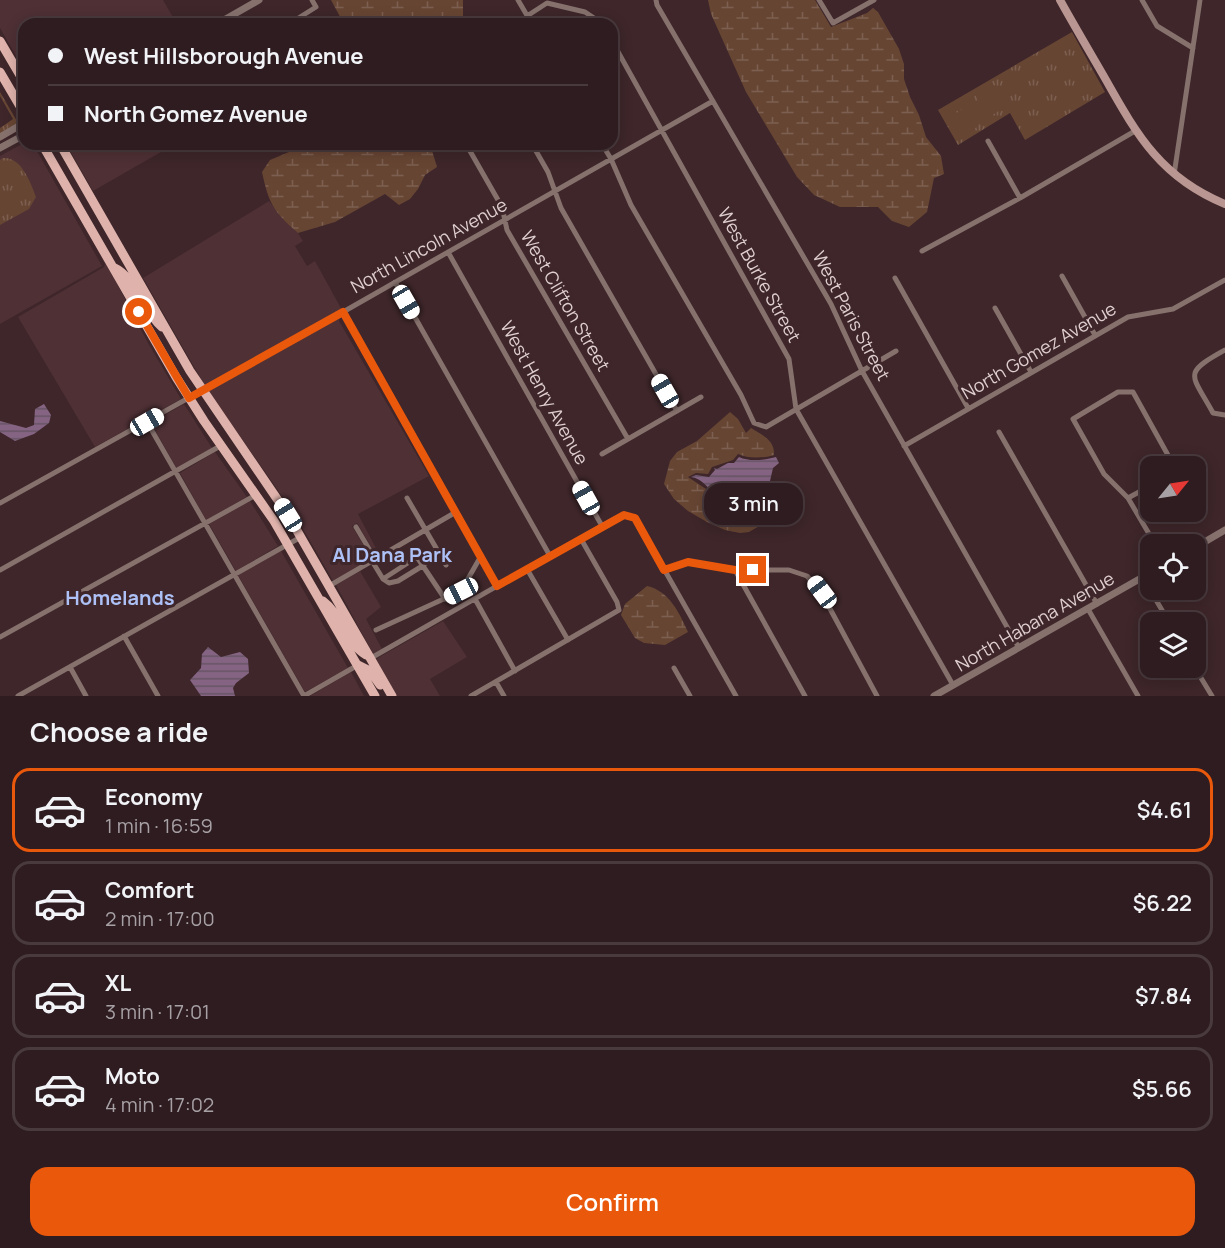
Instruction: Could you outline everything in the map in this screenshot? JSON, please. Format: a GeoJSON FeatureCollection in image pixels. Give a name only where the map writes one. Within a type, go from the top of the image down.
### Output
{"type":"FeatureCollection","features":[{"type":"Feature","properties":{"kind":"main road"},"geometry":{"type":"LineString","coordinates":[[1060,0],[1135,131],[1156,157],[1174,175],[1207,196],[1225,204]]}},
{"type":"Feature","properties":{"kind":"main road"},"geometry":{"type":"LineString","coordinates":[[0,41],[18,72]]}},
{"type":"Feature","properties":{"kind":"main road"},"geometry":{"type":"LineString","coordinates":[[0,72],[18,103]]}},
{"type":"Feature","properties":{"kind":"main road"},"geometry":{"type":"LineString","coordinates":[[45,150],[189,398],[257,494],[375,696]]}},
{"type":"Feature","properties":{"kind":"main road"},"geometry":{"type":"LineString","coordinates":[[63,150],[202,391],[269,485],[392,696]]}},
{"type":"Feature","properties":{"kind":"main road"},"geometry":{"type":"LineString","coordinates":[[113,267],[128,277],[153,320],[168,332]]}},
{"type":"Feature","properties":{"kind":"main road"},"geometry":{"type":"LineString","coordinates":[[319,598],[332,608],[347,634],[362,653],[371,658]]}},
{"type":"Feature","properties":{"kind":"main road"},"geometry":{"type":"LineString","coordinates":[[358,665],[370,671],[387,696]]}},
{"type":"Feature","properties":{"kind":"street"},"geometry":{"type":"LineString","coordinates":[[229,18],[260,0]]}},
{"type":"Feature","properties":{"kind":"street"},"geometry":{"type":"LineString","coordinates":[[300,18],[316,8],[312,0]]}},
{"type":"Feature","properties":{"kind":"street"},"geometry":{"type":"LineString","coordinates":[[518,0],[527,16],[547,3],[585,12],[594,18]]}},
{"type":"Feature","properties":{"kind":"street","name":"West Paris Street"},"geometry":{"type":"LineString","coordinates":[[656,0],[831,304],[862,371],[1019,648]]}},
{"type":"Feature","properties":{"kind":"street"},"geometry":{"type":"LineString","coordinates":[[819,0],[832,23],[874,0]]}},
{"type":"Feature","properties":{"kind":"street"},"geometry":{"type":"LineString","coordinates":[[1142,0],[1156,26],[1193,48]]}},
{"type":"Feature","properties":{"kind":"street"},"geometry":{"type":"LineString","coordinates":[[1174,175],[1200,0]]}},
{"type":"Feature","properties":{"kind":"street","name":"West Burke Street"},"geometry":{"type":"LineString","coordinates":[[618,52],[789,359],[796,409],[952,686]]}},
{"type":"Feature","properties":{"kind":"street","name":"North Lincoln Avenue"},"geometry":{"type":"LineString","coordinates":[[0,503],[343,312],[713,101]]}},
{"type":"Feature","properties":{"kind":"street"},"geometry":{"type":"LineString","coordinates":[[0,137],[18,126]]}},
{"type":"Feature","properties":{"kind":"street"},"geometry":{"type":"LineString","coordinates":[[922,251],[1020,198],[1135,131]]}},
{"type":"Feature","properties":{"kind":"street"},"geometry":{"type":"LineString","coordinates":[[0,148],[18,138]]}},
{"type":"Feature","properties":{"kind":"street"},"geometry":{"type":"LineString","coordinates":[[988,141],[1020,198]]}},
{"type":"Feature","properties":{"kind":"street","name":"West Clifton Street"},"geometry":{"type":"LineString","coordinates":[[469,150],[502,207],[507,230],[628,439]]}},
{"type":"Feature","properties":{"kind":"street"},"geometry":{"type":"LineString","coordinates":[[535,150],[548,172],[561,208],[677,411]]}},
{"type":"Feature","properties":{"kind":"street"},"geometry":{"type":"LineString","coordinates":[[606,150],[632,205],[741,395],[754,423],[766,428],[896,351]]}},
{"type":"Feature","properties":{"kind":"street","name":"West Henry Avenue"},"geometry":{"type":"LineString","coordinates":[[448,252],[602,526]]}},
{"type":"Feature","properties":{"kind":"street"},"geometry":{"type":"LineString","coordinates":[[1062,276],[1095,335]]}},
{"type":"Feature","properties":{"kind":"street"},"geometry":{"type":"LineString","coordinates":[[895,278],[968,408]]}},
{"type":"Feature","properties":{"kind":"street","name":"North Gomez Avenue"},"geometry":{"type":"LineString","coordinates":[[904,446],[1128,317],[1173,309],[1225,280]]}},
{"type":"Feature","properties":{"kind":"street"},"geometry":{"type":"LineString","coordinates":[[395,282],[550,556]]}},
{"type":"Feature","properties":{"kind":"street"},"geometry":{"type":"LineString","coordinates":[[995,308],[1031,372]]}},
{"type":"Feature","properties":{"kind":"street"},"geometry":{"type":"LineString","coordinates":[[343,312],[497,586]]}},
{"type":"Feature","properties":{"kind":"street"},"geometry":{"type":"LineString","coordinates":[[1225,350],[1202,363],[1195,370],[1194,378],[1214,413],[1225,415]]}},
{"type":"Feature","properties":{"kind":"street"},"geometry":{"type":"LineString","coordinates":[[1149,534],[1128,498],[1104,474],[1073,420],[1118,392],[1133,392],[1168,456]]}},
{"type":"Feature","properties":{"kind":"street"},"geometry":{"type":"LineString","coordinates":[[602,454],[700,397]]}},
{"type":"Feature","properties":{"kind":"street"},"geometry":{"type":"LineString","coordinates":[[147,422],[304,696],[358,665]]}},
{"type":"Feature","properties":{"kind":"street"},"geometry":{"type":"LineString","coordinates":[[999,432],[1097,604]]}},
{"type":"Feature","properties":{"kind":"street"},"geometry":{"type":"LineString","coordinates":[[0,570],[222,446]]}},
{"type":"Feature","properties":{"kind":"street"},"geometry":{"type":"LineString","coordinates":[[1128,498],[1140,491]]}},
{"type":"Feature","properties":{"kind":"street"},"geometry":{"type":"LineString","coordinates":[[0,637],[257,494]]}},
{"type":"Feature","properties":{"kind":"street"},"geometry":{"type":"LineString","coordinates":[[406,498],[446,565]]}},
{"type":"Feature","properties":{"kind":"street"},"geometry":{"type":"LineString","coordinates":[[329,586],[456,512]]}},
{"type":"Feature","properties":{"kind":"street"},"geometry":{"type":"LineString","coordinates":[[371,658],[624,515],[635,518],[736,696]]}},
{"type":"Feature","properties":{"kind":"street"},"geometry":{"type":"LineString","coordinates":[[356,527],[383,579],[389,583],[398,581],[424,565]]}},
{"type":"Feature","properties":{"kind":"street"},"geometry":{"type":"LineString","coordinates":[[1206,541],[1225,530]]}},
{"type":"Feature","properties":{"kind":"street"},"geometry":{"type":"LineString","coordinates":[[18,696],[301,537]]}},
{"type":"Feature","properties":{"kind":"street"},"geometry":{"type":"LineString","coordinates":[[471,696],[619,610],[617,602],[581,539]]}},
{"type":"Feature","properties":{"kind":"street"},"geometry":{"type":"LineString","coordinates":[[376,630],[461,591],[481,556]]}},
{"type":"Feature","properties":{"kind":"street"},"geometry":{"type":"LineString","coordinates":[[383,579],[417,557],[445,599]]}},
{"type":"Feature","properties":{"kind":"street"},"geometry":{"type":"LineString","coordinates":[[664,570],[688,562],[735,570],[789,570],[807,576],[822,592],[877,696]]}},
{"type":"Feature","properties":{"kind":"street"},"geometry":{"type":"LineString","coordinates":[[527,569],[568,640]]}},
{"type":"Feature","properties":{"kind":"street"},"geometry":{"type":"LineString","coordinates":[[735,570],[805,696]]}},
{"type":"Feature","properties":{"kind":"street","name":"North Habana Avenue"},"geometry":{"type":"LineString","coordinates":[[934,696],[1140,580]]}},
{"type":"Feature","properties":{"kind":"street"},"geometry":{"type":"LineString","coordinates":[[475,599],[514,671]]}},
{"type":"Feature","properties":{"kind":"street"},"geometry":{"type":"LineString","coordinates":[[1088,609],[1138,696]]}},
{"type":"Feature","properties":{"kind":"street"},"geometry":{"type":"LineString","coordinates":[[124,636],[158,696]]}},
{"type":"Feature","properties":{"kind":"street"},"geometry":{"type":"LineString","coordinates":[[70,667],[86,696]]}},
{"type":"Feature","properties":{"kind":"street"},"geometry":{"type":"LineString","coordinates":[[674,668],[690,696]]}},
{"type":"Feature","properties":{"kind":"street"},"geometry":{"type":"LineString","coordinates":[[1201,678],[1212,696]]}},
{"type":"Feature","properties":{"kind":"street"},"geometry":{"type":"LineString","coordinates":[[496,681],[504,696]]}},
{"type":"Feature","properties":{"kind":"shaded area"},"geometry":{"type":"Polygon","coordinates":[[[0,0],[163,0],[174,18],[18,18],[18,60],[0,28],[0,0]]]}},
{"type":"Feature","properties":{"kind":"shaded area"},"geometry":{"type":"Polygon","coordinates":[[[18,146],[18,150],[36,150],[102,266],[0,324],[0,156],[18,146]]]}},
{"type":"Feature","properties":{"kind":"shaded area"},"geometry":{"type":"Polygon","coordinates":[[[69,150],[165,150],[93,191],[69,150]]]}},
{"type":"Feature","properties":{"kind":"shaded area"},"geometry":{"type":"Polygon","coordinates":[[[269,201],[298,233],[303,241],[295,246],[307,266],[315,261],[342,310],[205,386],[143,278],[269,201]]]}},
{"type":"Feature","properties":{"kind":"shaded area"},"geometry":{"type":"Polygon","coordinates":[[[94,245],[113,276],[181,399],[95,447],[18,317],[104,267],[105,264],[94,245]]]}},
{"type":"Feature","properties":{"kind":"shaded area"},"geometry":{"type":"Polygon","coordinates":[[[341,316],[339,321],[429,476],[358,514],[379,554],[376,555],[357,523],[352,526],[371,558],[333,581],[275,486],[208,391],[341,316]]]}},
{"type":"Feature","properties":{"kind":"shaded area"},"geometry":{"type":"Polygon","coordinates":[[[44,404],[51,415],[49,423],[34,434],[15,441],[0,432],[0,421],[26,428],[34,425],[35,409],[44,404]]]}},
{"type":"Feature","properties":{"kind":"shaded area"},"geometry":{"type":"Polygon","coordinates":[[[184,404],[212,448],[177,469],[151,423],[184,404]]]}},
{"type":"Feature","properties":{"kind":"shaded area"},"geometry":{"type":"Polygon","coordinates":[[[215,452],[247,497],[206,520],[180,473],[215,452]]]}},
{"type":"Feature","properties":{"kind":"shaded area"},"geometry":{"type":"Polygon","coordinates":[[[739,457],[758,460],[776,457],[779,463],[773,468],[770,481],[775,483],[771,490],[766,487],[745,501],[725,509],[719,500],[713,503],[710,500],[713,499],[713,494],[698,479],[691,477],[696,475],[709,477],[715,470],[714,468],[734,463],[739,457]]]}},
{"type":"Feature","properties":{"kind":"shaded area"},"geometry":{"type":"Polygon","coordinates":[[[250,501],[278,546],[236,571],[209,524],[250,501]]]}},
{"type":"Feature","properties":{"kind":"shaded area"},"geometry":{"type":"Polygon","coordinates":[[[281,551],[348,668],[305,692],[238,575],[281,551]]]}},
{"type":"Feature","properties":{"kind":"shaded area"},"geometry":{"type":"Polygon","coordinates":[[[360,571],[381,607],[366,619],[382,649],[373,654],[336,585],[360,571]]]}},
{"type":"Feature","properties":{"kind":"shaded area"},"geometry":{"type":"Polygon","coordinates":[[[443,621],[467,657],[430,679],[440,696],[396,696],[376,659],[443,621]]]}},
{"type":"Feature","properties":{"kind":"shaded area"},"geometry":{"type":"Polygon","coordinates":[[[208,647],[221,657],[240,652],[248,659],[249,673],[236,683],[233,688],[235,696],[201,696],[190,680],[201,668],[202,654],[208,647]]]}},
{"type":"Feature","properties":{"kind":"shaded area"},"geometry":{"type":"Polygon","coordinates":[[[351,672],[364,696],[310,696],[351,672]]]}},
{"type":"Feature","properties":{"kind":"green space"},"geometry":{"type":"Polygon","coordinates":[[[331,0],[463,0],[463,18],[341,18],[331,0]]]}},
{"type":"Feature","properties":{"kind":"green space"},"geometry":{"type":"Polygon","coordinates":[[[708,0],[815,0],[831,27],[867,13],[873,8],[878,12],[899,49],[904,64],[904,79],[926,137],[941,156],[944,174],[934,178],[927,212],[909,227],[892,221],[878,207],[840,207],[814,195],[797,177],[746,92],[711,14],[708,0]]]}},
{"type":"Feature","properties":{"kind":"green space"},"geometry":{"type":"Polygon","coordinates":[[[1072,32],[1105,92],[1025,140],[1010,113],[958,145],[938,110],[1072,32]]]}},
{"type":"Feature","properties":{"kind":"green space"},"geometry":{"type":"Polygon","coordinates":[[[994,85],[1006,107],[988,117],[976,96],[994,85]]]}},
{"type":"Feature","properties":{"kind":"green space"},"geometry":{"type":"Polygon","coordinates":[[[0,92],[18,123],[0,134],[0,128],[13,119],[0,92]]]}},
{"type":"Feature","properties":{"kind":"green space"},"geometry":{"type":"Polygon","coordinates":[[[966,107],[970,115],[954,124],[950,117],[966,107]]]}},
{"type":"Feature","properties":{"kind":"green space"},"geometry":{"type":"Polygon","coordinates":[[[973,119],[977,127],[961,136],[957,129],[973,119]]]}},
{"type":"Feature","properties":{"kind":"green space"},"geometry":{"type":"Polygon","coordinates":[[[291,150],[432,150],[437,167],[425,175],[410,199],[399,205],[385,194],[335,222],[298,233],[273,206],[262,172],[270,160],[291,150]]]}},
{"type":"Feature","properties":{"kind":"green space"},"geometry":{"type":"Polygon","coordinates":[[[3,158],[15,161],[20,166],[36,197],[29,209],[0,225],[0,160],[3,158]]]}},
{"type":"Feature","properties":{"kind":"green space"},"geometry":{"type":"Polygon","coordinates":[[[730,412],[738,419],[746,433],[751,428],[767,438],[772,445],[774,455],[747,457],[738,454],[733,460],[712,467],[708,474],[696,473],[688,477],[709,491],[710,505],[718,502],[725,512],[743,506],[762,494],[772,492],[778,506],[775,517],[749,532],[725,530],[707,522],[688,511],[674,499],[664,484],[670,461],[677,452],[697,441],[730,412]]]}},
{"type":"Feature","properties":{"kind":"green space"},"geometry":{"type":"Polygon","coordinates":[[[647,586],[667,597],[677,610],[688,632],[665,645],[644,643],[635,638],[621,615],[625,604],[647,586]]]}},
{"type":"Feature","properties":{"kind":"district","name":"Al Dana Park"},"geometry":{"type":"Point","coordinates":[392,555]}},
{"type":"Feature","properties":{"kind":"district","name":"Homelands"},"geometry":{"type":"Point","coordinates":[120,598]}},
{"type":"Feature","properties":{"kind":"route"},"geometry":{"type":"LineString","coordinates":[[139,312],[189,398],[343,312],[497,586],[602,526],[629,514],[635,518],[664,570],[688,562],[735,570],[753,570]]}}]}
